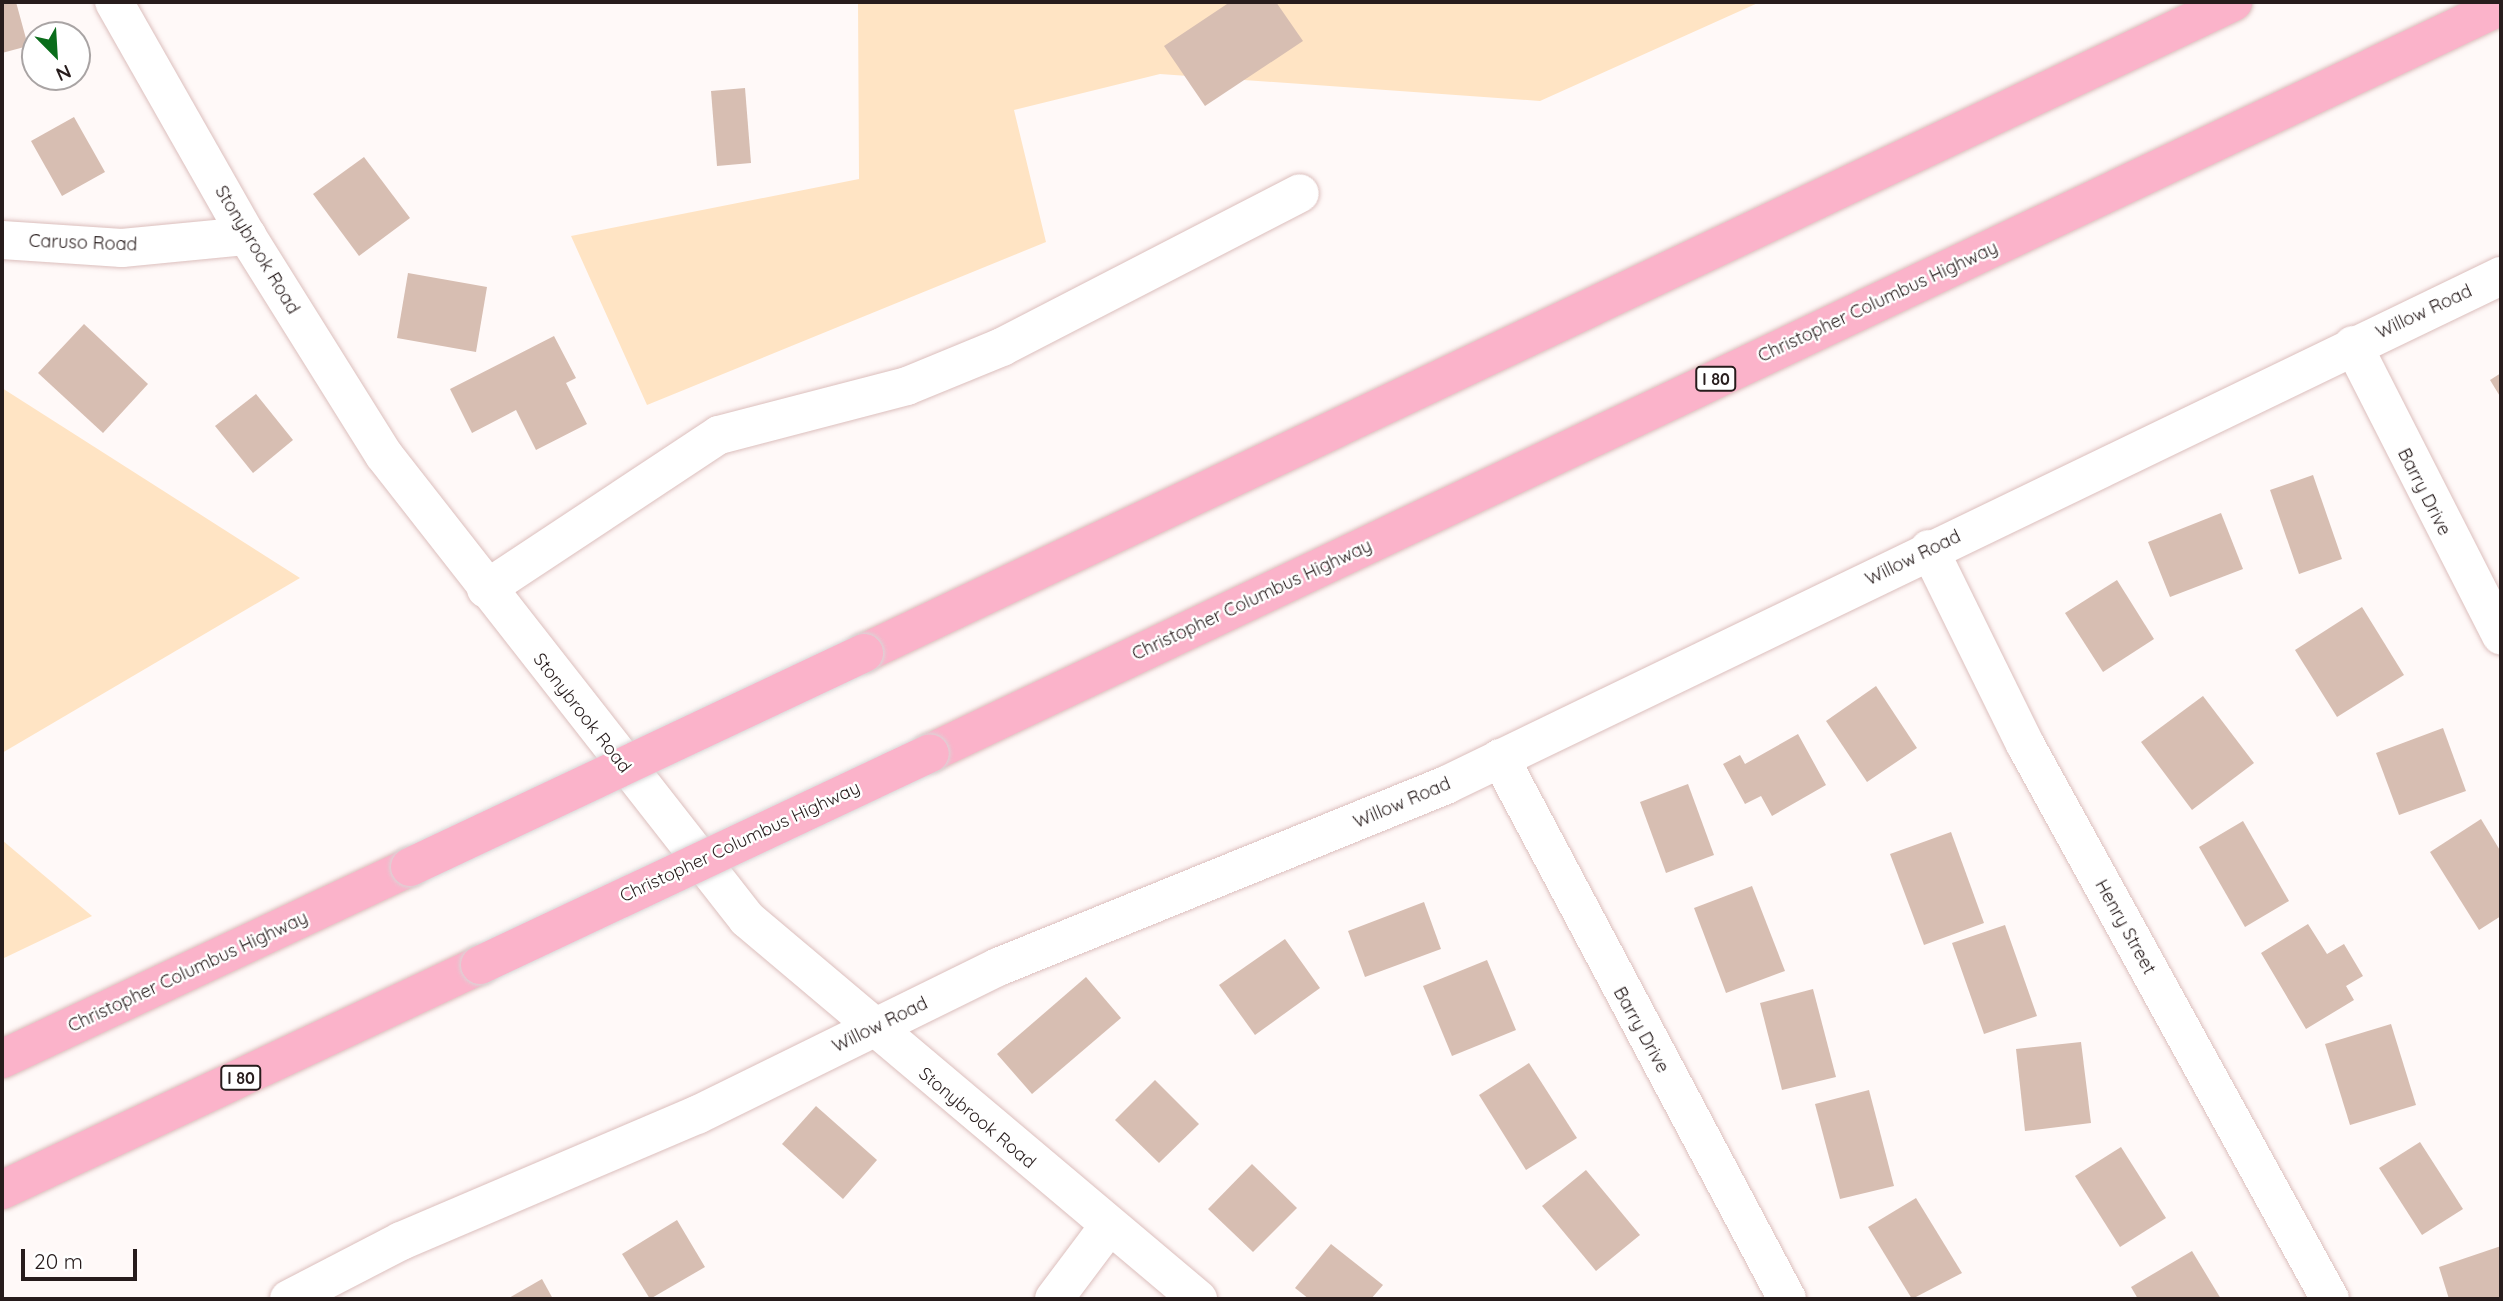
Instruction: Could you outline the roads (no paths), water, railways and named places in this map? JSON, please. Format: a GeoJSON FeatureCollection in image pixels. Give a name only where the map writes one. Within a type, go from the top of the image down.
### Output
{"type":"FeatureCollection","features":[{"type":"Feature","properties":{"kind":"highway","name":"Christopher Columbus Highway"},"geometry":{"type":"LineString","coordinates":[[2,1059],[864,653],[2233,2]]}},
{"type":"Feature","properties":{"kind":"highway","name":"Christopher Columbus Highway"},"geometry":{"type":"LineString","coordinates":[[2,1190],[2501,6]]}},
{"type":"Feature","properties":{"kind":"street","name":"Stonybrook Road"},"geometry":{"type":"LineString","coordinates":[[114,2],[247,236],[384,456],[747,919],[873,1029],[1108,1227],[1198,1299]]}},
{"type":"Feature","properties":{"kind":"street"},"geometry":{"type":"LineString","coordinates":[[486,589],[719,435],[942,371],[1127,285],[1300,193]]}},
{"type":"Feature","properties":{"kind":"street","name":"Caruso Road"},"geometry":{"type":"LineString","coordinates":[[2,240],[122,248],[247,236]]}},
{"type":"Feature","properties":{"kind":"street","name":"Willow Road"},"geometry":{"type":"LineString","coordinates":[[289,1299],[401,1241],[697,1115],[998,967],[1178,898],[1500,758],[1929,549],[2501,276]]}},
{"type":"Feature","properties":{"kind":"street","name":"Barry Drive"},"geometry":{"type":"LineString","coordinates":[[2353,345],[2501,636]]}},
{"type":"Feature","properties":{"kind":"street","name":"Henry Street"},"geometry":{"type":"LineString","coordinates":[[1929,549],[2025,744],[2330,1299]]}},
{"type":"Feature","properties":{"kind":"street","name":"Barry Drive"},"geometry":{"type":"LineString","coordinates":[[1500,758],[1787,1299]]}},
{"type":"Feature","properties":{"kind":"street"},"geometry":{"type":"LineString","coordinates":[[1054,1299],[1108,1227]]}}]}
